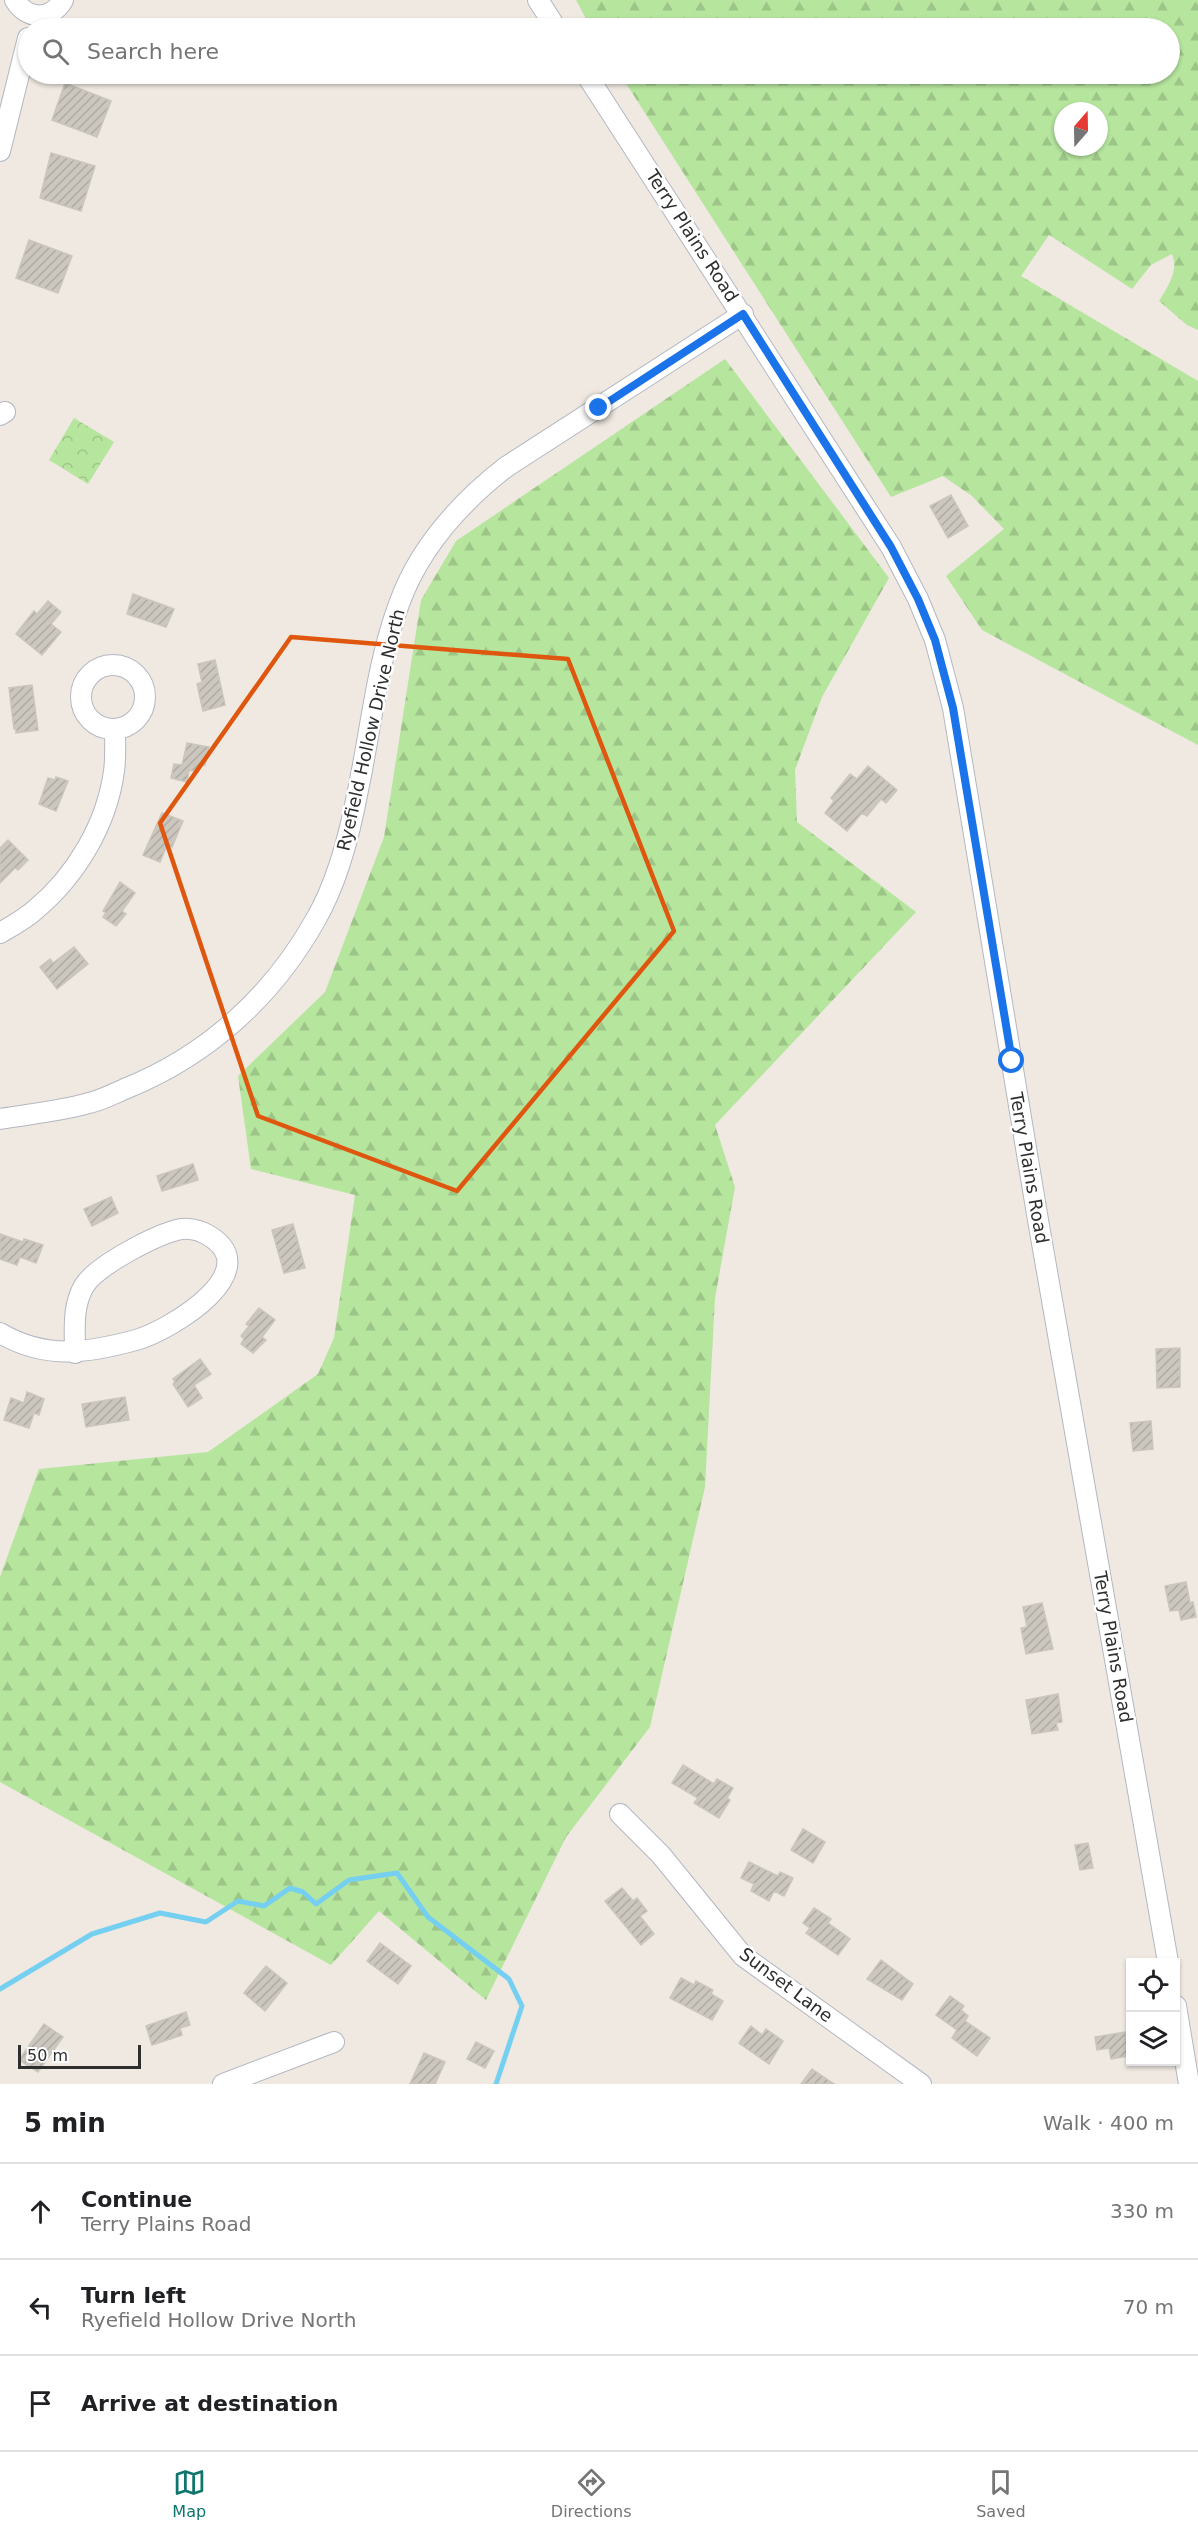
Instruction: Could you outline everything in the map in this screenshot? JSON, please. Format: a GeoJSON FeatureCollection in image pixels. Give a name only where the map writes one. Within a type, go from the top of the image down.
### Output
{"type":"FeatureCollection","features":[{"type":"Feature","properties":{"kind":"street"},"geometry":{"type":"LineString","coordinates":[[15,0],[29,18]]}},
{"type":"Feature","properties":{"kind":"street"},"geometry":{"type":"LineString","coordinates":[[41,18],[52,13],[63,0]]}},
{"type":"Feature","properties":{"kind":"street"},"geometry":{"type":"LineString","coordinates":[[538,0],[550,18]]}},
{"type":"Feature","properties":{"kind":"street"},"geometry":{"type":"LineString","coordinates":[[0,151],[18,78]]}},
{"type":"Feature","properties":{"kind":"street","name":"Terry Plains Road"},"geometry":{"type":"LineString","coordinates":[[593,84],[743,314],[891,547],[918,599],[942,662],[953,708],[1039,1226],[1167,1958]]}},
{"type":"Feature","properties":{"kind":"street","name":"Ryefield Hollow Drive North"},"geometry":{"type":"LineString","coordinates":[[0,1119],[90,1103],[160,1075],[202,1048],[233,1023],[272,985],[317,918],[342,857],[358,793],[386,646],[399,604],[415,569],[446,523],[482,486],[506,467],[743,314]]}},
{"type":"Feature","properties":{"kind":"street"},"geometry":{"type":"LineString","coordinates":[[0,933],[35,910],[80,861],[98,827],[109,793],[114,771],[115,729]]}},
{"type":"Feature","properties":{"kind":"street"},"geometry":{"type":"LineString","coordinates":[[0,1333],[10,1339],[43,1349],[75,1353],[97,1350],[150,1336],[206,1301],[224,1278],[227,1265],[224,1253],[216,1241],[203,1232],[182,1229],[157,1238],[97,1272],[85,1285],[79,1299],[75,1315],[75,1353]]}},
{"type":"Feature","properties":{"kind":"street","name":"Sunset Lane"},"geometry":{"type":"LineString","coordinates":[[620,1814],[661,1855],[743,1956],[921,2084]]}},
{"type":"Feature","properties":{"kind":"street"},"geometry":{"type":"LineString","coordinates":[[1177,2012],[1189,2084]]}},
{"type":"Feature","properties":{"kind":"street"},"geometry":{"type":"LineString","coordinates":[[223,2084],[334,2042]]}},
{"type":"Feature","properties":{"kind":"highlighted area"},"geometry":{"type":"Polygon","coordinates":[[[291,637],[568,659],[674,931],[457,1191],[258,1116],[160,823],[291,637]]]}},
{"type":"Feature","properties":{"kind":"green space"},"geometry":{"type":"Polygon","coordinates":[[[576,0],[1198,0],[1198,330],[1187,325],[1159,301],[1173,272],[1172,254],[1151,265],[1132,289],[1049,235],[1021,276],[1198,381],[1198,745],[982,630],[946,576],[1004,529],[972,496],[943,476],[891,497],[626,84],[1180,84],[1180,18],[586,18],[576,0]]]}},
{"type":"Feature","properties":{"kind":"green space"},"geometry":{"type":"Polygon","coordinates":[[[725,359],[889,578],[822,697],[795,770],[797,822],[916,912],[715,1125],[735,1187],[715,1298],[705,1487],[650,1727],[566,1837],[486,2000],[379,1911],[331,1965],[0,1782],[0,1577],[39,1469],[208,1452],[318,1374],[334,1338],[355,1195],[251,1169],[238,1076],[325,992],[384,837],[421,600],[456,541],[725,359]]]}},
{"type":"Feature","properties":{"kind":"green space"},"geometry":{"type":"Polygon","coordinates":[[[74,418],[114,442],[88,484],[49,460],[74,418]]]}},
{"type":"Feature","properties":{"kind":"building"},"geometry":{"type":"Polygon","coordinates":[[[65,84],[111,101],[97,137],[52,120],[65,84]]]}},
{"type":"Feature","properties":{"kind":"building"},"geometry":{"type":"Polygon","coordinates":[[[51,153],[95,166],[81,211],[40,198],[51,153]]]}},
{"type":"Feature","properties":{"kind":"building"},"geometry":{"type":"Polygon","coordinates":[[[29,240],[72,256],[58,293],[16,278],[29,240]]]}},
{"type":"Feature","properties":{"kind":"building"},"geometry":{"type":"Polygon","coordinates":[[[951,495],[968,526],[948,538],[930,506],[951,495]]]}},
{"type":"Feature","properties":{"kind":"building"},"geometry":{"type":"Polygon","coordinates":[[[133,594],[174,609],[166,627],[127,614],[133,594]]]}},
{"type":"Feature","properties":{"kind":"building"},"geometry":{"type":"Polygon","coordinates":[[[48,601],[61,612],[51,624],[61,632],[42,655],[16,634],[34,611],[37,614],[48,601]]]}},
{"type":"Feature","properties":{"kind":"building"},"geometry":{"type":"Polygon","coordinates":[[[215,660],[225,705],[203,711],[197,684],[202,682],[198,664],[215,660]]]}},
{"type":"Feature","properties":{"kind":"building"},"geometry":{"type":"Polygon","coordinates":[[[32,685],[38,730],[16,733],[9,688],[32,685]]]}},
{"type":"Feature","properties":{"kind":"building"},"geometry":{"type":"Polygon","coordinates":[[[187,743],[209,747],[205,765],[200,764],[198,772],[189,770],[187,782],[171,778],[174,764],[182,765],[187,743]]]}},
{"type":"Feature","properties":{"kind":"building"},"geometry":{"type":"Polygon","coordinates":[[[868,766],[897,790],[886,803],[881,799],[867,816],[862,813],[847,831],[825,813],[834,801],[831,798],[850,774],[857,779],[868,766]]]}},
{"type":"Feature","properties":{"kind":"building"},"geometry":{"type":"Polygon","coordinates":[[[56,777],[68,781],[56,811],[39,804],[48,778],[55,780],[56,777]]]}},
{"type":"Feature","properties":{"kind":"building"},"geometry":{"type":"Polygon","coordinates":[[[162,813],[183,821],[172,847],[167,845],[160,862],[143,855],[162,813]]]}},
{"type":"Feature","properties":{"kind":"building"},"geometry":{"type":"Polygon","coordinates":[[[8,840],[28,860],[18,870],[15,868],[0,883],[0,848],[8,840]]]}},
{"type":"Feature","properties":{"kind":"building"},"geometry":{"type":"Polygon","coordinates":[[[120,882],[135,893],[122,911],[126,914],[116,926],[103,917],[106,913],[103,911],[120,882]]]}},
{"type":"Feature","properties":{"kind":"building"},"geometry":{"type":"Polygon","coordinates":[[[74,947],[88,964],[57,989],[40,967],[50,959],[53,963],[74,947]]]}},
{"type":"Feature","properties":{"kind":"building"},"geometry":{"type":"Polygon","coordinates":[[[193,1164],[198,1180],[162,1191],[157,1176],[193,1164]]]}},
{"type":"Feature","properties":{"kind":"building"},"geometry":{"type":"Polygon","coordinates":[[[111,1197],[118,1213],[92,1226],[84,1209],[111,1197]]]}},
{"type":"Feature","properties":{"kind":"building"},"geometry":{"type":"Polygon","coordinates":[[[293,1224],[305,1268],[284,1273],[272,1230],[293,1224]]]}},
{"type":"Feature","properties":{"kind":"building"},"geometry":{"type":"Polygon","coordinates":[[[0,1234],[23,1242],[24,1239],[43,1245],[36,1263],[20,1257],[17,1265],[0,1259],[0,1234]]]}},
{"type":"Feature","properties":{"kind":"building"},"geometry":{"type":"Polygon","coordinates":[[[259,1308],[275,1320],[262,1337],[266,1340],[253,1353],[241,1344],[244,1339],[241,1336],[249,1326],[246,1324],[259,1308]]]}},
{"type":"Feature","properties":{"kind":"building"},"geometry":{"type":"Polygon","coordinates":[[[1180,1348],[1180,1387],[1157,1388],[1156,1349],[1180,1348]]]}},
{"type":"Feature","properties":{"kind":"building"},"geometry":{"type":"Polygon","coordinates":[[[200,1359],[211,1374],[194,1385],[202,1398],[188,1407],[173,1384],[175,1382],[173,1379],[200,1359]]]}},
{"type":"Feature","properties":{"kind":"building"},"geometry":{"type":"Polygon","coordinates":[[[27,1392],[44,1399],[39,1415],[34,1413],[29,1428],[4,1420],[11,1398],[24,1403],[27,1392]]]}},
{"type":"Feature","properties":{"kind":"building"},"geometry":{"type":"Polygon","coordinates":[[[125,1397],[129,1420],[86,1427],[82,1404],[125,1397]]]}},
{"type":"Feature","properties":{"kind":"building"},"geometry":{"type":"Polygon","coordinates":[[[1151,1421],[1153,1449],[1133,1451],[1130,1423],[1151,1421]]]}},
{"type":"Feature","properties":{"kind":"building"},"geometry":{"type":"Polygon","coordinates":[[[1186,1582],[1190,1603],[1193,1602],[1196,1617],[1181,1620],[1179,1610],[1170,1611],[1165,1586],[1186,1582]]]}},
{"type":"Feature","properties":{"kind":"building"},"geometry":{"type":"Polygon","coordinates":[[[1042,1603],[1053,1649],[1026,1654],[1021,1628],[1027,1627],[1023,1607],[1042,1603]]]}},
{"type":"Feature","properties":{"kind":"building"},"geometry":{"type":"Polygon","coordinates":[[[1058,1694],[1062,1722],[1056,1723],[1058,1730],[1032,1734],[1026,1700],[1058,1694]]]}},
{"type":"Feature","properties":{"kind":"building"},"geometry":{"type":"Polygon","coordinates":[[[683,1765],[714,1784],[717,1779],[733,1788],[727,1798],[730,1800],[719,1818],[694,1803],[698,1798],[672,1783],[683,1765]]]}},
{"type":"Feature","properties":{"kind":"building"},"geometry":{"type":"Polygon","coordinates":[[[803,1829],[825,1842],[813,1863],[791,1850],[803,1829]]]}},
{"type":"Feature","properties":{"kind":"building"},"geometry":{"type":"Polygon","coordinates":[[[1088,1843],[1093,1868],[1080,1870],[1075,1845],[1088,1843]]]}},
{"type":"Feature","properties":{"kind":"building"},"geometry":{"type":"Polygon","coordinates":[[[749,1862],[778,1876],[780,1872],[793,1878],[784,1896],[774,1891],[769,1901],[751,1891],[754,1884],[741,1878],[749,1862]]]}},
{"type":"Feature","properties":{"kind":"building"},"geometry":{"type":"Polygon","coordinates":[[[622,1888],[633,1901],[637,1898],[647,1911],[640,1916],[654,1934],[641,1945],[605,1901],[622,1888]]]}},
{"type":"Feature","properties":{"kind":"building"},"geometry":{"type":"Polygon","coordinates":[[[814,1908],[831,1919],[828,1923],[850,1939],[838,1955],[806,1933],[810,1928],[803,1923],[814,1908]]]}},
{"type":"Feature","properties":{"kind":"building"},"geometry":{"type":"Polygon","coordinates":[[[380,1943],[411,1966],[398,1984],[367,1961],[380,1943]]]}},
{"type":"Feature","properties":{"kind":"building"},"geometry":{"type":"Polygon","coordinates":[[[881,1960],[913,1984],[902,2000],[867,1979],[881,1960]]]}},
{"type":"Feature","properties":{"kind":"building"},"geometry":{"type":"Polygon","coordinates":[[[266,1966],[287,1983],[265,2011],[244,1993],[266,1966]]]}},
{"type":"Feature","properties":{"kind":"building"},"geometry":{"type":"Polygon","coordinates":[[[681,1978],[694,1985],[696,1981],[713,1990],[711,1994],[723,2001],[712,2020],[670,1998],[681,1978]]]}},
{"type":"Feature","properties":{"kind":"building"},"geometry":{"type":"Polygon","coordinates":[[[950,1996],[964,2006],[961,2010],[968,2016],[965,2021],[990,2038],[977,2056],[952,2038],[957,2030],[936,2015],[950,1996]]]}},
{"type":"Feature","properties":{"kind":"building"},"geometry":{"type":"Polygon","coordinates":[[[186,2012],[190,2025],[180,2028],[182,2035],[152,2045],[146,2026],[186,2012]]]}},
{"type":"Feature","properties":{"kind":"building"},"geometry":{"type":"Polygon","coordinates":[[[44,2024],[63,2037],[38,2072],[19,2060],[44,2024]]]}},
{"type":"Feature","properties":{"kind":"building"},"geometry":{"type":"Polygon","coordinates":[[[751,2026],[762,2035],[766,2029],[783,2041],[769,2064],[739,2043],[751,2026]]]}},
{"type":"Feature","properties":{"kind":"building"},"geometry":{"type":"Polygon","coordinates":[[[1125,2032],[1126,2056],[1111,2059],[1109,2048],[1097,2050],[1095,2037],[1125,2032]]]}},
{"type":"Feature","properties":{"kind":"building"},"geometry":{"type":"Polygon","coordinates":[[[476,2042],[494,2051],[485,2068],[467,2059],[476,2042]]]}},
{"type":"Feature","properties":{"kind":"building"},"geometry":{"type":"Polygon","coordinates":[[[424,2053],[445,2062],[435,2084],[410,2084],[424,2053]]]}},
{"type":"Feature","properties":{"kind":"building"},"geometry":{"type":"Polygon","coordinates":[[[812,2069],[834,2084],[801,2084],[812,2069]]]}},
{"type":"Feature","properties":{"kind":"waterway"},"geometry":{"type":"LineString","coordinates":[[0,1989],[92,1934],[160,1913],[206,1922],[238,1901],[264,1906],[290,1888],[303,1892],[316,1904],[349,1880],[397,1873],[428,1917],[509,1979],[522,2006],[496,2084]]}},
{"type":"Feature","properties":{"kind":"route"},"geometry":{"type":"LineString","coordinates":[[599,408],[743,314],[891,547],[918,599],[935,640],[953,708],[1012,1061]]}}]}
